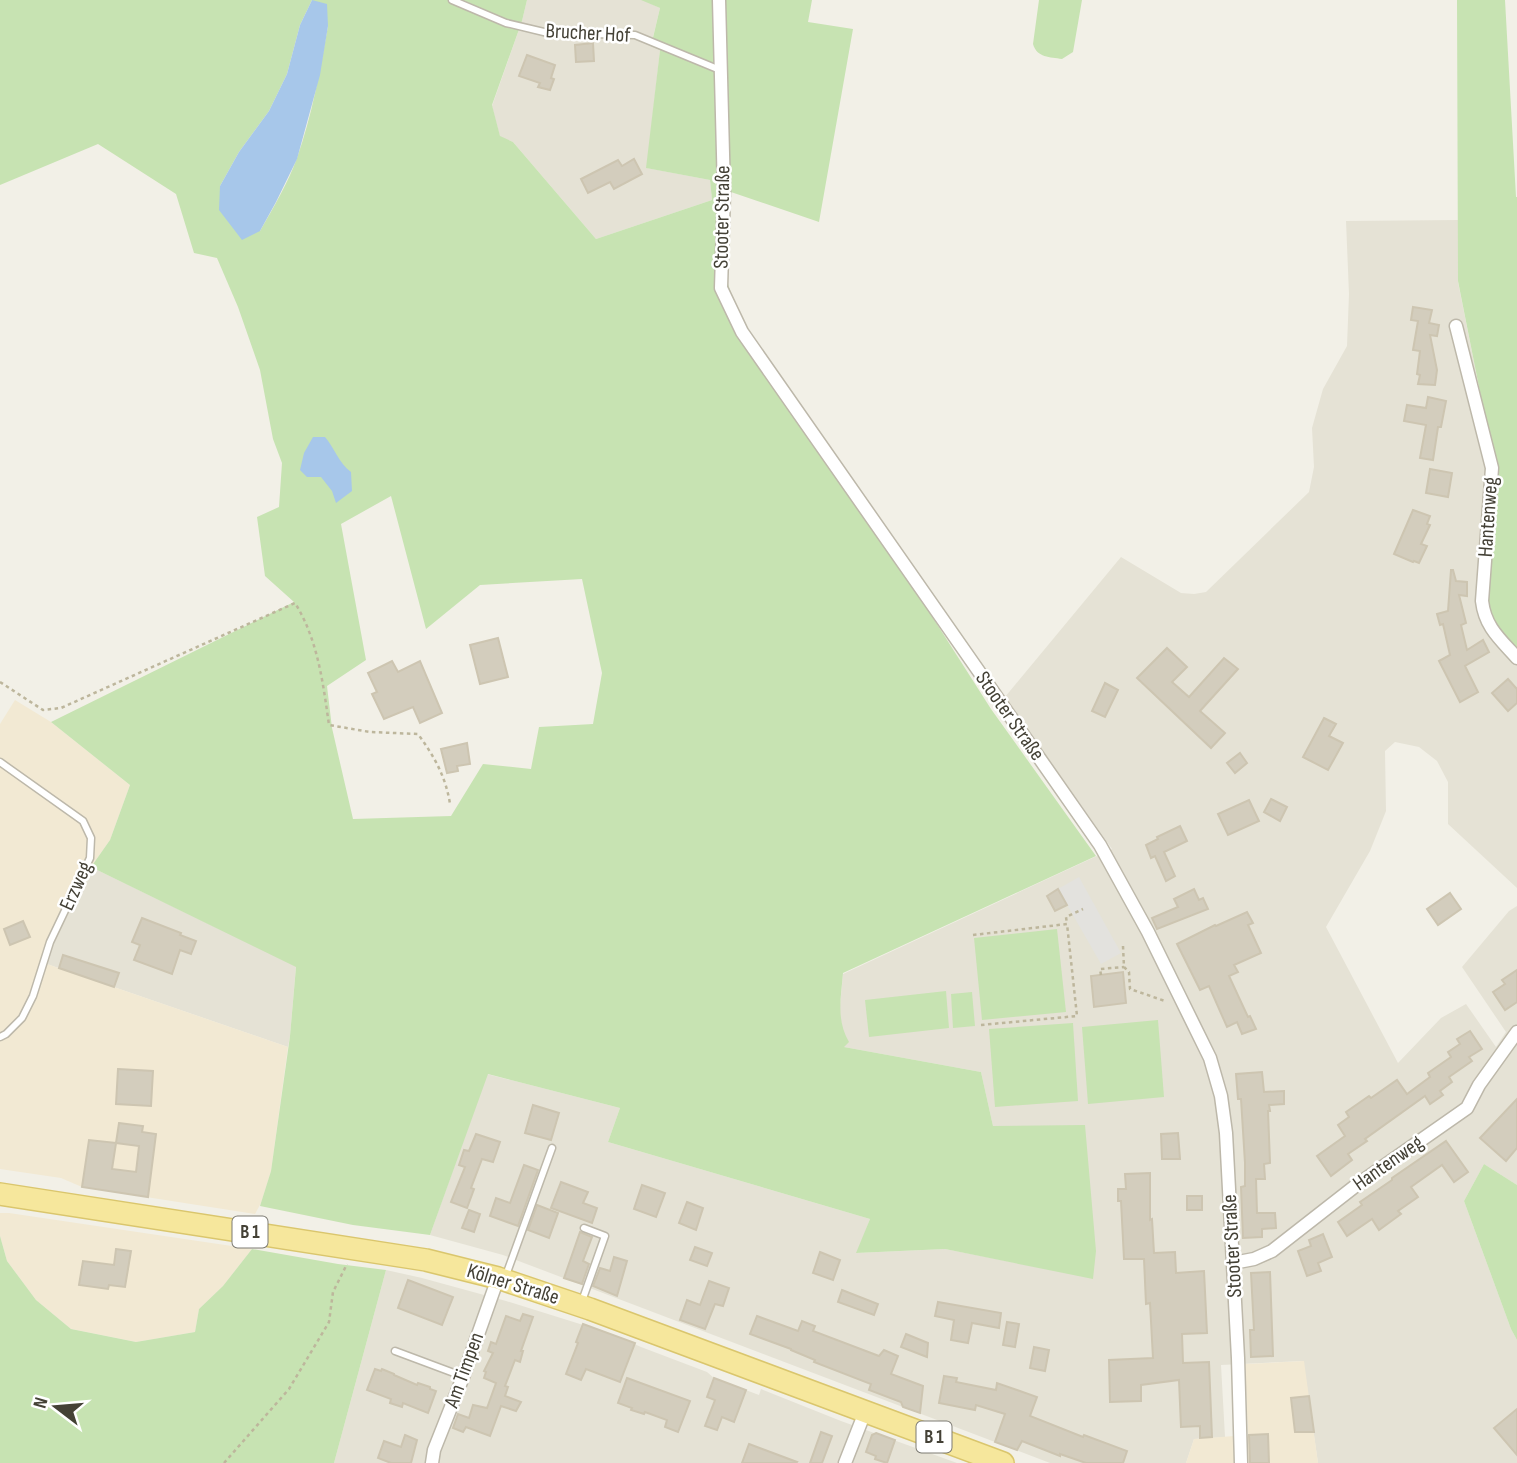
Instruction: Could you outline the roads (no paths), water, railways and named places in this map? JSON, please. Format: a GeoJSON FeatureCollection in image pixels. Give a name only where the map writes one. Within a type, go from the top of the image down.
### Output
{"type":"FeatureCollection","features":[{"type":"Feature","properties":{"kind":"main road","name":"Kölner Straße"},"geometry":{"type":"LineString","coordinates":[[0,1194],[426,1260],[501,1279],[581,1306],[1003,1463]]}},
{"type":"Feature","properties":{"kind":"street","name":"Stooter Straße"},"geometry":{"type":"LineString","coordinates":[[719,0],[724,192],[721,288],[742,332],[1100,845],[1148,932],[1210,1058],[1221,1096],[1226,1133],[1241,1463]]}},
{"type":"Feature","properties":{"kind":"street","name":"Hantenweg"},"geometry":{"type":"LineString","coordinates":[[1457,327],[1492,468],[1483,614],[1490,629],[1517,658]]}},
{"type":"Feature","properties":{"kind":"street","name":"Hantenweg"},"geometry":{"type":"LineString","coordinates":[[1233,1263],[1254,1259],[1272,1251],[1354,1187],[1467,1108],[1479,1085],[1517,1032]]}},
{"type":"Feature","properties":{"kind":"street","name":"Am Timpen"},"geometry":{"type":"LineString","coordinates":[[432,1463],[434,1450],[501,1279]]}},
{"type":"Feature","properties":{"kind":"street"},"geometry":{"type":"LineString","coordinates":[[845,1463],[865,1412]]}},
{"type":"Feature","properties":{"kind":"lane","name":"Brucher Hof"},"geometry":{"type":"LineString","coordinates":[[452,0],[506,23],[548,33],[635,34],[722,71]]}},
{"type":"Feature","properties":{"kind":"lane","name":"Erzweg"},"geometry":{"type":"LineString","coordinates":[[0,762],[83,821],[91,838],[90,858],[50,942],[33,996],[22,1018],[0,1037]]}},
{"type":"Feature","properties":{"kind":"lane"},"geometry":{"type":"LineString","coordinates":[[501,1279],[552,1148]]}},
{"type":"Feature","properties":{"kind":"lane"},"geometry":{"type":"LineString","coordinates":[[581,1306],[605,1236],[584,1228]]}},
{"type":"Feature","properties":{"kind":"lane"},"geometry":{"type":"LineString","coordinates":[[395,1351],[463,1377]]}},
{"type":"Feature","properties":{"kind":"water"},"geometry":{"type":"Polygon","coordinates":[[[312,0],[327,4],[328,26],[320,75],[297,159],[260,231],[242,240],[219,210],[220,186],[239,152],[269,111],[287,74],[300,25],[312,0]]]}},
{"type":"Feature","properties":{"kind":"water"},"geometry":{"type":"Polygon","coordinates":[[[313,437],[325,437],[351,472],[352,491],[336,503],[332,491],[321,477],[307,477],[300,470],[304,453],[313,437]]]}}]}
